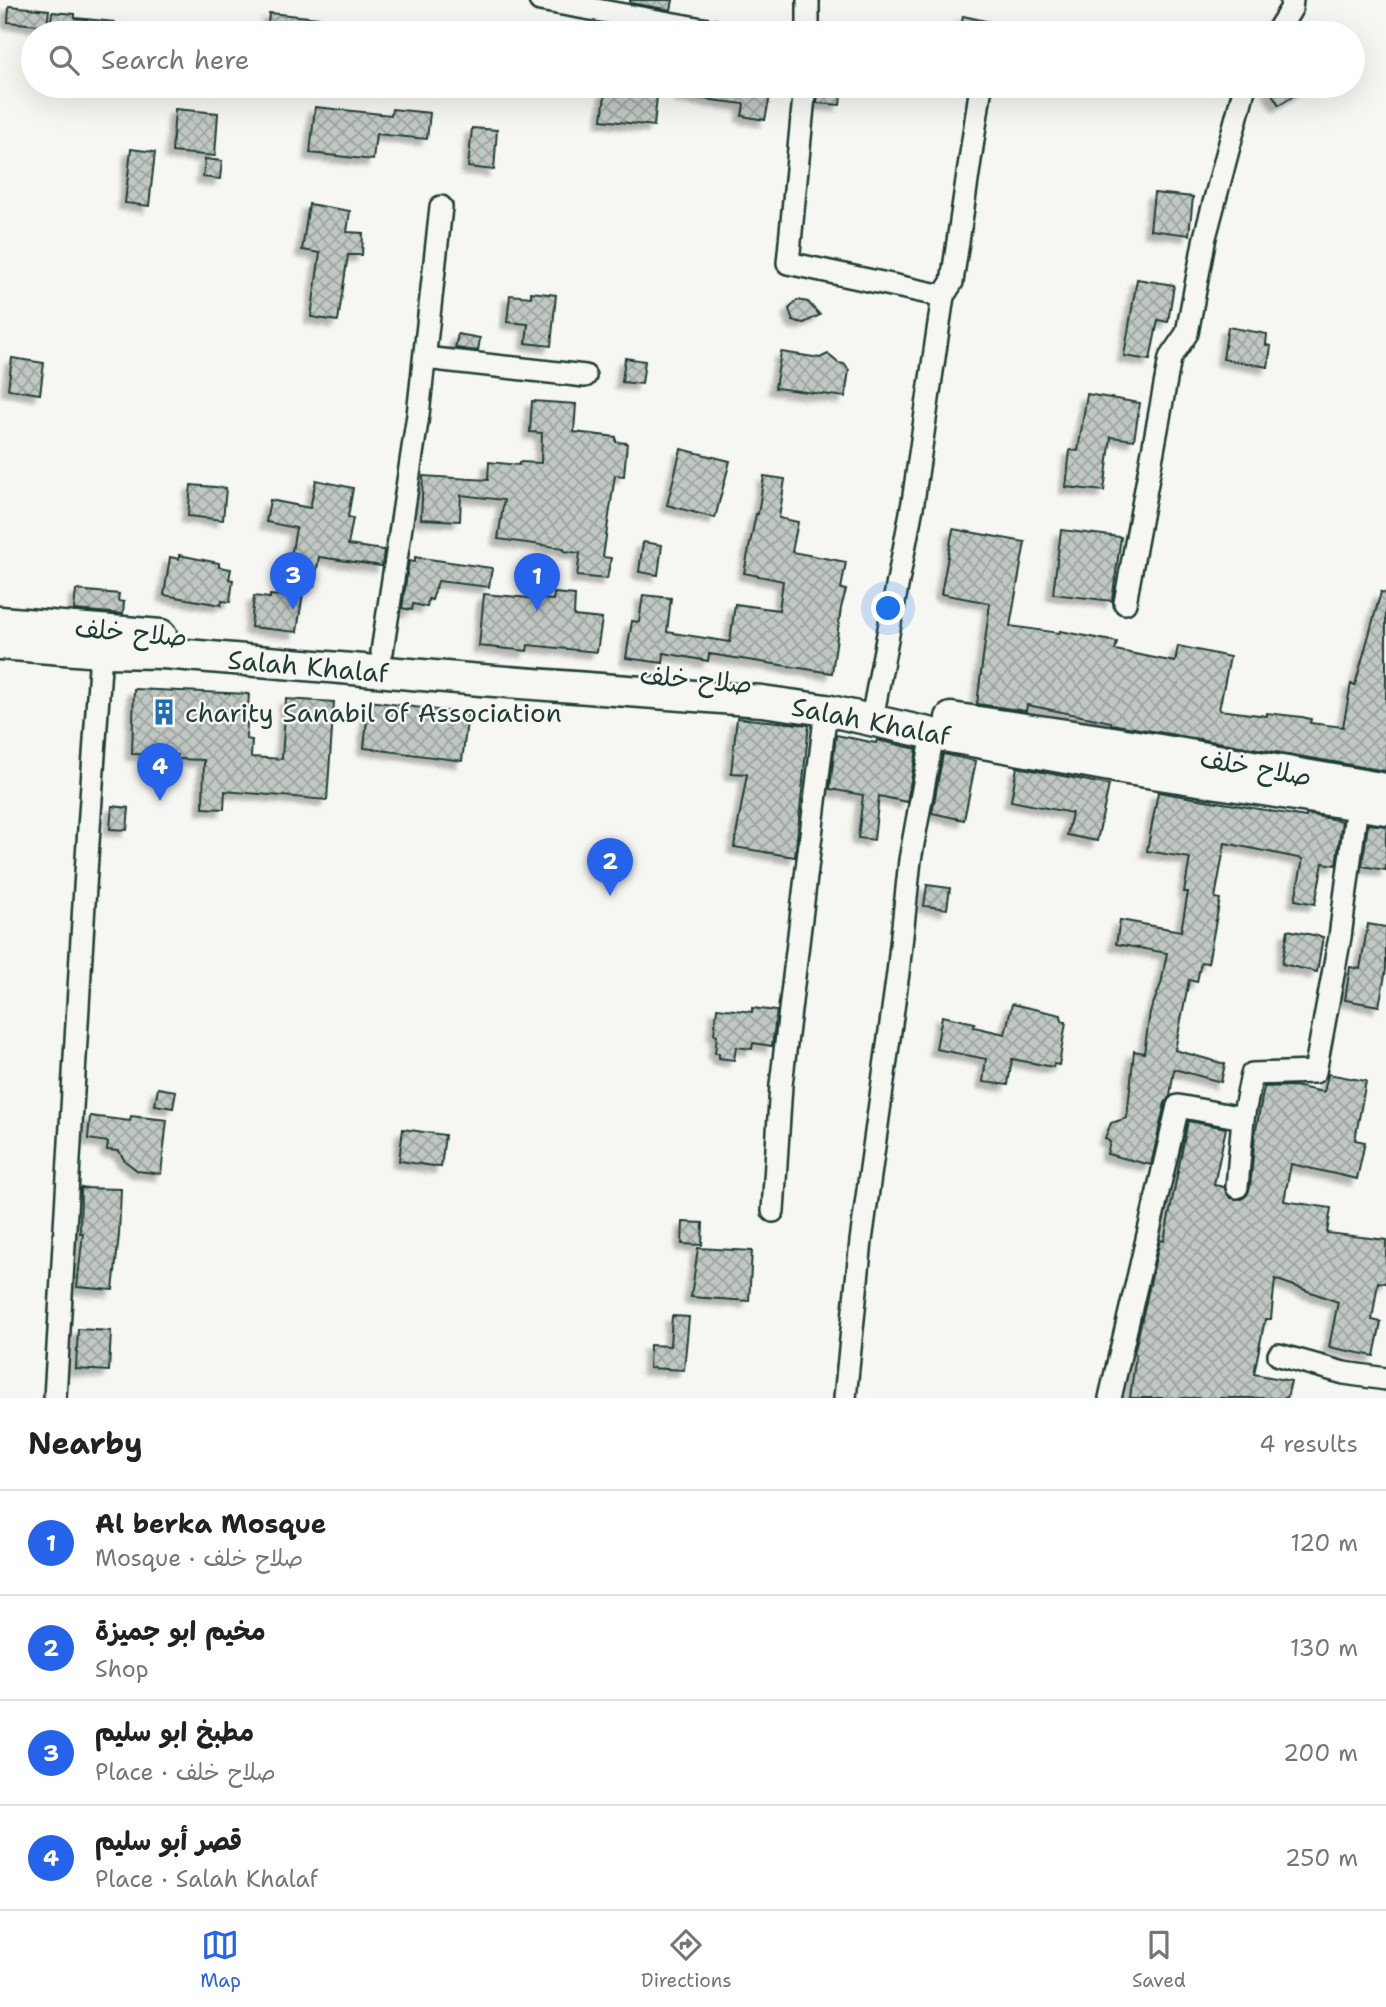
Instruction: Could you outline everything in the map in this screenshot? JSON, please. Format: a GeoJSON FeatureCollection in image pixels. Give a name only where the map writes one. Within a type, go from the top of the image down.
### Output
{"type":"FeatureCollection","features":[{"type":"Feature","properties":{"kind":"main road","name":"صلاح خلف"},"geometry":{"type":"LineString","coordinates":[[0,622],[783,687],[874,708],[1019,727],[1386,789]]}},
{"type":"Feature","properties":{"kind":"main road","name":"صلاح خلف"},"geometry":{"type":"LineString","coordinates":[[0,644],[101,652]]}},
{"type":"Feature","properties":{"kind":"main road","name":"Salah Khalaf"},"geometry":{"type":"LineString","coordinates":[[101,652],[163,653],[467,679],[718,696],[826,710],[933,734],[1127,769],[1371,807]]}},
{"type":"Feature","properties":{"kind":"street"},"geometry":{"type":"LineString","coordinates":[[540,0],[658,21]]}},
{"type":"Feature","properties":{"kind":"street"},"geometry":{"type":"LineString","coordinates":[[808,0],[808,21]]}},
{"type":"Feature","properties":{"kind":"street"},"geometry":{"type":"LineString","coordinates":[[1284,21],[1291,9],[1292,0]]}},
{"type":"Feature","properties":{"kind":"street"},"geometry":{"type":"LineString","coordinates":[[804,98],[788,263],[943,296]]}},
{"type":"Feature","properties":{"kind":"street"},"geometry":{"type":"LineString","coordinates":[[874,708],[913,502],[943,296],[951,282],[979,98]]}},
{"type":"Feature","properties":{"kind":"street"},"geometry":{"type":"LineString","coordinates":[[1125,603],[1170,358],[1187,333],[1205,237],[1242,98]]}},
{"type":"Feature","properties":{"kind":"street"},"geometry":{"type":"LineString","coordinates":[[382,652],[418,415],[441,207]]}},
{"type":"Feature","properties":{"kind":"street"},"geometry":{"type":"LineString","coordinates":[[425,358],[585,376]]}},
{"type":"Feature","properties":{"kind":"street"},"geometry":{"type":"LineString","coordinates":[[55,1398],[101,652]]}},
{"type":"Feature","properties":{"kind":"street"},"geometry":{"type":"LineString","coordinates":[[773,1211],[781,1085],[826,710]]}},
{"type":"Feature","properties":{"kind":"street"},"geometry":{"type":"LineString","coordinates":[[845,1398],[861,1241],[911,860],[933,734]]}},
{"type":"Feature","properties":{"kind":"street"},"geometry":{"type":"LineString","coordinates":[[1237,1187],[1243,1118],[1252,1074],[1315,1072],[1340,937],[1371,807]]}},
{"type":"Feature","properties":{"kind":"street"},"geometry":{"type":"LineString","coordinates":[[1110,1398],[1178,1106],[1243,1118]]}},
{"type":"Feature","properties":{"kind":"street"},"geometry":{"type":"LineString","coordinates":[[1279,1355],[1344,1373],[1386,1379]]}},
{"type":"Feature","properties":{"kind":"building"},"geometry":{"type":"Polygon","coordinates":[[[630,0],[673,0],[671,10],[630,3],[630,0]]]}},
{"type":"Feature","properties":{"kind":"building"},"geometry":{"type":"Polygon","coordinates":[[[9,6],[49,10],[48,21],[8,22],[9,6]]]}},
{"type":"Feature","properties":{"kind":"building"},"geometry":{"type":"Polygon","coordinates":[[[52,12],[104,21],[51,21],[52,12]]]}},
{"type":"Feature","properties":{"kind":"building"},"geometry":{"type":"Polygon","coordinates":[[[269,13],[349,21],[268,21],[269,13]]]}},
{"type":"Feature","properties":{"kind":"building"},"geometry":{"type":"Polygon","coordinates":[[[963,16],[986,21],[962,21],[963,16]]]}},
{"type":"Feature","properties":{"kind":"building"},"geometry":{"type":"Polygon","coordinates":[[[605,98],[657,98],[654,126],[602,120],[605,98]]]}},
{"type":"Feature","properties":{"kind":"building"},"geometry":{"type":"Polygon","coordinates":[[[697,98],[770,98],[765,120],[742,116],[744,104],[697,98]]]}},
{"type":"Feature","properties":{"kind":"building"},"geometry":{"type":"Polygon","coordinates":[[[818,98],[841,98],[840,105],[817,103],[818,98]]]}},
{"type":"Feature","properties":{"kind":"building"},"geometry":{"type":"Polygon","coordinates":[[[1275,98],[1290,98],[1279,105],[1275,98]]]}},
{"type":"Feature","properties":{"kind":"building"},"geometry":{"type":"Polygon","coordinates":[[[315,107],[391,115],[392,109],[430,113],[427,139],[376,134],[373,160],[310,153],[315,107]]]}},
{"type":"Feature","properties":{"kind":"building"},"geometry":{"type":"Polygon","coordinates":[[[175,109],[218,113],[215,156],[172,152],[175,109]]]}},
{"type":"Feature","properties":{"kind":"building"},"geometry":{"type":"Polygon","coordinates":[[[472,128],[497,130],[494,170],[468,167],[472,128]]]}},
{"type":"Feature","properties":{"kind":"building"},"geometry":{"type":"Polygon","coordinates":[[[131,149],[155,152],[149,206],[125,203],[131,149]]]}},
{"type":"Feature","properties":{"kind":"building"},"geometry":{"type":"Polygon","coordinates":[[[205,159],[222,161],[220,179],[203,177],[205,159]]]}},
{"type":"Feature","properties":{"kind":"building"},"geometry":{"type":"Polygon","coordinates":[[[1154,193],[1193,197],[1189,235],[1150,230],[1154,193]]]}},
{"type":"Feature","properties":{"kind":"building"},"geometry":{"type":"Polygon","coordinates":[[[309,204],[350,211],[347,232],[363,233],[362,255],[348,255],[338,321],[311,317],[320,253],[302,250],[309,204]]]}},
{"type":"Feature","properties":{"kind":"building"},"geometry":{"type":"Polygon","coordinates":[[[1137,279],[1174,285],[1168,322],[1158,320],[1150,360],[1124,356],[1137,279]]]}},
{"type":"Feature","properties":{"kind":"building"},"geometry":{"type":"Polygon","coordinates":[[[531,292],[556,295],[551,346],[526,343],[528,324],[507,322],[510,295],[531,297],[531,292]]]}},
{"type":"Feature","properties":{"kind":"building"},"geometry":{"type":"Polygon","coordinates":[[[797,300],[808,302],[820,315],[804,323],[793,321],[789,309],[797,300]]]}},
{"type":"Feature","properties":{"kind":"building"},"geometry":{"type":"Polygon","coordinates":[[[1228,327],[1267,334],[1266,345],[1271,346],[1268,367],[1223,359],[1228,327]]]}},
{"type":"Feature","properties":{"kind":"building"},"geometry":{"type":"Polygon","coordinates":[[[458,334],[480,338],[478,351],[455,348],[458,334]]]}},
{"type":"Feature","properties":{"kind":"building"},"geometry":{"type":"Polygon","coordinates":[[[781,352],[820,358],[828,354],[838,363],[844,364],[849,370],[845,397],[775,388],[781,352]]]}},
{"type":"Feature","properties":{"kind":"building"},"geometry":{"type":"Polygon","coordinates":[[[12,358],[44,363],[40,394],[8,389],[12,358]]]}},
{"type":"Feature","properties":{"kind":"building"},"geometry":{"type":"Polygon","coordinates":[[[625,358],[645,361],[642,384],[622,382],[625,358]]]}},
{"type":"Feature","properties":{"kind":"building"},"geometry":{"type":"Polygon","coordinates":[[[1087,394],[1140,403],[1134,440],[1111,437],[1104,491],[1066,487],[1070,450],[1078,451],[1087,394]]]}},
{"type":"Feature","properties":{"kind":"building"},"geometry":{"type":"Polygon","coordinates":[[[532,401],[576,404],[574,432],[616,437],[616,442],[627,443],[624,476],[615,475],[603,557],[611,558],[607,579],[577,576],[580,553],[564,551],[564,548],[498,539],[504,500],[461,495],[460,521],[421,519],[423,476],[488,480],[489,462],[519,465],[519,462],[541,463],[542,433],[530,432],[532,401]]]}},
{"type":"Feature","properties":{"kind":"building"},"geometry":{"type":"Polygon","coordinates":[[[681,449],[730,461],[715,518],[667,505],[681,449]]]}},
{"type":"Feature","properties":{"kind":"building"},"geometry":{"type":"Polygon","coordinates":[[[764,476],[785,479],[779,518],[798,522],[792,552],[846,562],[841,589],[846,590],[832,673],[709,654],[708,661],[664,653],[663,663],[626,658],[632,621],[639,622],[643,595],[671,598],[667,632],[730,642],[735,604],[779,610],[783,581],[744,573],[764,476]]]}},
{"type":"Feature","properties":{"kind":"building"},"geometry":{"type":"Polygon","coordinates":[[[316,480],[353,488],[348,517],[353,518],[348,545],[384,550],[382,566],[319,557],[314,587],[304,586],[297,632],[251,627],[254,596],[284,596],[296,528],[266,522],[270,500],[310,508],[316,480]]]}},
{"type":"Feature","properties":{"kind":"building"},"geometry":{"type":"Polygon","coordinates":[[[191,485],[226,488],[223,520],[188,516],[191,485]]]}},
{"type":"Feature","properties":{"kind":"building"},"geometry":{"type":"Polygon","coordinates":[[[953,529],[1025,542],[1010,626],[1060,631],[1117,642],[1115,650],[1175,662],[1178,646],[1230,657],[1219,710],[1302,717],[1311,719],[1310,723],[1343,727],[1351,684],[1355,685],[1381,592],[1386,593],[1386,771],[1111,724],[1027,705],[1026,711],[977,704],[990,603],[941,594],[953,529]]]}},
{"type":"Feature","properties":{"kind":"building"},"geometry":{"type":"Polygon","coordinates":[[[1061,530],[1121,537],[1112,601],[1053,594],[1061,530]]]}},
{"type":"Feature","properties":{"kind":"building"},"geometry":{"type":"Polygon","coordinates":[[[643,542],[662,545],[658,575],[639,572],[643,542]]]}},
{"type":"Feature","properties":{"kind":"building"},"geometry":{"type":"Polygon","coordinates":[[[179,555],[219,563],[219,567],[231,569],[229,579],[233,580],[230,602],[222,601],[221,605],[164,595],[170,557],[179,559],[179,555]]]}},
{"type":"Feature","properties":{"kind":"building"},"geometry":{"type":"Polygon","coordinates":[[[415,557],[492,568],[489,587],[438,581],[432,600],[428,599],[427,607],[413,604],[412,610],[402,608],[409,561],[415,562],[415,557]]]}},
{"type":"Feature","properties":{"kind":"building"},"geometry":{"type":"Polygon","coordinates":[[[76,590],[119,594],[118,601],[124,602],[123,614],[74,610],[76,590]]]}},
{"type":"Feature","properties":{"kind":"building"},"geometry":{"type":"Polygon","coordinates":[[[554,593],[575,595],[574,616],[602,619],[597,652],[528,645],[527,651],[479,646],[484,594],[553,600],[554,593]]]}},
{"type":"Feature","properties":{"kind":"building"},"geometry":{"type":"Polygon","coordinates":[[[134,689],[249,694],[246,739],[252,740],[251,757],[282,759],[286,699],[334,702],[327,800],[225,791],[224,809],[203,808],[204,760],[176,759],[177,755],[132,754],[134,689]]]}},
{"type":"Feature","properties":{"kind":"building"},"geometry":{"type":"Polygon","coordinates":[[[369,701],[468,714],[462,761],[364,748],[369,701]]]}},
{"type":"Feature","properties":{"kind":"building"},"geometry":{"type":"Polygon","coordinates":[[[737,718],[809,725],[795,857],[734,847],[747,774],[731,773],[737,718]]]}},
{"type":"Feature","properties":{"kind":"building"},"geometry":{"type":"Polygon","coordinates":[[[836,735],[917,749],[907,802],[879,796],[874,840],[858,838],[863,795],[830,789],[836,735]]]}},
{"type":"Feature","properties":{"kind":"building"},"geometry":{"type":"Polygon","coordinates":[[[943,754],[976,761],[964,820],[932,813],[943,754]]]}},
{"type":"Feature","properties":{"kind":"building"},"geometry":{"type":"Polygon","coordinates":[[[1017,767],[1109,785],[1097,841],[1067,835],[1072,813],[1011,801],[1017,767]]]}},
{"type":"Feature","properties":{"kind":"building"},"geometry":{"type":"Polygon","coordinates":[[[1158,792],[1342,821],[1336,865],[1323,863],[1315,904],[1295,900],[1303,859],[1225,843],[1215,898],[1220,899],[1208,963],[1201,962],[1197,982],[1189,980],[1175,1050],[1225,1064],[1221,1082],[1174,1069],[1170,1096],[1165,1103],[1151,1165],[1107,1154],[1110,1142],[1105,1138],[1111,1123],[1127,1118],[1134,1051],[1144,1053],[1150,1012],[1161,984],[1167,953],[1116,944],[1120,920],[1181,931],[1188,892],[1184,892],[1190,858],[1147,851],[1158,792]]]}},
{"type":"Feature","properties":{"kind":"building"},"geometry":{"type":"Polygon","coordinates":[[[112,806],[129,808],[127,830],[110,829],[112,806]]]}},
{"type":"Feature","properties":{"kind":"building"},"geometry":{"type":"Polygon","coordinates":[[[1368,824],[1386,826],[1386,870],[1362,866],[1368,824]]]}},
{"type":"Feature","properties":{"kind":"building"},"geometry":{"type":"Polygon","coordinates":[[[927,885],[950,888],[947,909],[924,906],[927,885]]]}},
{"type":"Feature","properties":{"kind":"building"},"geometry":{"type":"Polygon","coordinates":[[[1368,924],[1386,927],[1386,970],[1379,1006],[1345,1000],[1350,967],[1360,969],[1368,924]]]}},
{"type":"Feature","properties":{"kind":"building"},"geometry":{"type":"Polygon","coordinates":[[[1288,930],[1323,937],[1317,972],[1282,964],[1288,930]]]}},
{"type":"Feature","properties":{"kind":"building"},"geometry":{"type":"Polygon","coordinates":[[[1012,1004],[1061,1015],[1062,1021],[1066,1022],[1059,1065],[1054,1064],[1053,1067],[1012,1059],[1008,1085],[983,1082],[986,1059],[936,1049],[942,1016],[975,1023],[974,1027],[1005,1034],[1012,1004]]]}},
{"type":"Feature","properties":{"kind":"building"},"geometry":{"type":"Polygon","coordinates":[[[717,1008],[752,1012],[752,1008],[777,1011],[772,1046],[753,1043],[752,1049],[736,1047],[734,1060],[719,1058],[719,1053],[715,1053],[717,1035],[714,1034],[717,1008]]]}},
{"type":"Feature","properties":{"kind":"building"},"geometry":{"type":"Polygon","coordinates":[[[1328,1074],[1366,1081],[1355,1140],[1365,1142],[1357,1179],[1291,1164],[1284,1201],[1331,1208],[1327,1233],[1386,1240],[1386,1283],[1378,1282],[1372,1320],[1381,1322],[1374,1356],[1329,1347],[1338,1302],[1275,1279],[1271,1319],[1265,1319],[1254,1374],[1291,1381],[1287,1398],[1130,1398],[1134,1354],[1160,1240],[1164,1241],[1188,1121],[1226,1128],[1214,1185],[1224,1187],[1230,1198],[1242,1199],[1250,1188],[1255,1135],[1264,1087],[1294,1086],[1324,1092],[1328,1074]]]}},
{"type":"Feature","properties":{"kind":"building"},"geometry":{"type":"Polygon","coordinates":[[[158,1088],[176,1091],[173,1108],[155,1105],[158,1088]]]}},
{"type":"Feature","properties":{"kind":"building"},"geometry":{"type":"Polygon","coordinates":[[[90,1116],[130,1121],[131,1116],[167,1120],[161,1174],[138,1171],[125,1161],[119,1151],[107,1150],[108,1142],[88,1139],[90,1116]]]}},
{"type":"Feature","properties":{"kind":"building"},"geometry":{"type":"Polygon","coordinates":[[[403,1129],[445,1135],[441,1167],[399,1161],[403,1129]]]}},
{"type":"Feature","properties":{"kind":"building"},"geometry":{"type":"Polygon","coordinates":[[[81,1188],[121,1189],[113,1290],[77,1287],[83,1233],[80,1233],[81,1188]]]}},
{"type":"Feature","properties":{"kind":"building"},"geometry":{"type":"Polygon","coordinates":[[[683,1222],[703,1223],[702,1245],[682,1244],[683,1222]]]}},
{"type":"Feature","properties":{"kind":"building"},"geometry":{"type":"Polygon","coordinates":[[[698,1248],[752,1251],[749,1301],[691,1297],[698,1248]]]}},
{"type":"Feature","properties":{"kind":"building"},"geometry":{"type":"Polygon","coordinates":[[[672,1316],[689,1317],[684,1370],[649,1368],[650,1345],[670,1346],[672,1316]]]}},
{"type":"Feature","properties":{"kind":"building"},"geometry":{"type":"Polygon","coordinates":[[[78,1329],[111,1331],[109,1371],[76,1369],[78,1329]]]}},
{"type":"Feature","properties":{"kind":"place","name":"مطبخ ابو سليم"},"geometry":{"type":"Point","coordinates":[293,610]}},
{"type":"Feature","properties":{"kind":"place","name":"Al berka Mosque"},"geometry":{"type":"Point","coordinates":[537,611]}},
{"type":"Feature","properties":{"kind":"place","name":"charity Sanabil of Association"},"geometry":{"type":"Point","coordinates":[164,712]}},
{"type":"Feature","properties":{"kind":"place","name":"قصر أبو سليم"},"geometry":{"type":"Point","coordinates":[160,801]}},
{"type":"Feature","properties":{"kind":"place","name":"مخيم ابو جميزة"},"geometry":{"type":"Point","coordinates":[610,896]}}]}
